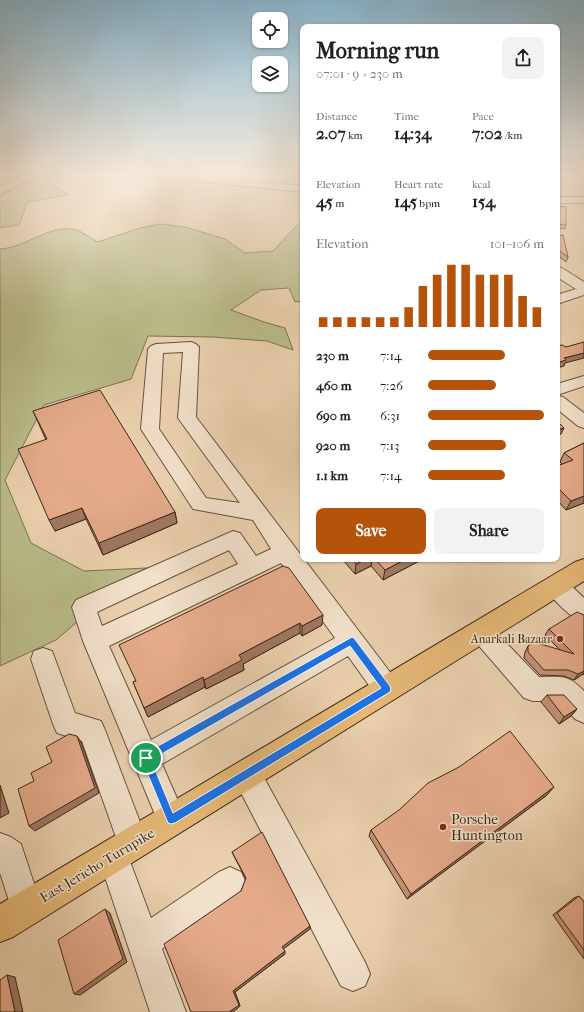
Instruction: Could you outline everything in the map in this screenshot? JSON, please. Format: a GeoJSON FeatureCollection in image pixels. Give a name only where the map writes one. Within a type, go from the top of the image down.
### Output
{"type":"FeatureCollection","features":[{"type":"Feature","properties":{"kind":"main road","name":"East Jericho Turnpike"},"geometry":{"type":"LineString","coordinates":[[0,924],[584,569]]}},
{"type":"Feature","properties":{"kind":"street"},"geometry":{"type":"LineString","coordinates":[[560,274],[584,288]]}},
{"type":"Feature","properties":{"kind":"street"},"geometry":{"type":"LineString","coordinates":[[560,299],[584,291]]}},
{"type":"Feature","properties":{"kind":"street"},"geometry":{"type":"LineString","coordinates":[[259,514],[200,504],[150,429],[156,349],[190,347],[187,418],[259,514],[285,552],[387,689]]}},
{"type":"Feature","properties":{"kind":"street"},"geometry":{"type":"LineString","coordinates":[[560,389],[584,381]]}},
{"type":"Feature","properties":{"kind":"street"},"geometry":{"type":"LineString","coordinates":[[560,403],[584,422]]}},
{"type":"Feature","properties":{"kind":"street"},"geometry":{"type":"LineString","coordinates":[[171,819],[95,641],[84,607],[233,539],[252,568]]}},
{"type":"Feature","properties":{"kind":"street"},"geometry":{"type":"LineString","coordinates":[[95,641],[285,552]]}},
{"type":"Feature","properties":{"kind":"street"},"geometry":{"type":"LineString","coordinates":[[556,586],[584,612]]}},
{"type":"Feature","properties":{"kind":"street"},"geometry":{"type":"LineString","coordinates":[[481,632],[533,689],[544,690],[554,688],[566,690],[584,710]]}},
{"type":"Feature","properties":{"kind":"street"},"geometry":{"type":"LineString","coordinates":[[146,758],[352,641]]}},
{"type":"Feature","properties":{"kind":"street"},"geometry":{"type":"LineString","coordinates":[[44,659],[66,724],[92,730],[123,849],[143,942],[168,1012]]}},
{"type":"Feature","properties":{"kind":"street"},"geometry":{"type":"LineString","coordinates":[[247,775],[352,974]]}},
{"type":"Feature","properties":{"kind":"street"},"geometry":{"type":"LineString","coordinates":[[0,848],[10,855],[26,908]]}},
{"type":"Feature","properties":{"kind":"street"},"geometry":{"type":"LineString","coordinates":[[143,942],[230,883]]}},
{"type":"Feature","properties":{"kind":"green space"},"geometry":{"type":"Polygon","coordinates":[[[0,221],[20,221],[19,225],[0,228],[0,221]]]}},
{"type":"Feature","properties":{"kind":"green space"},"geometry":{"type":"Polygon","coordinates":[[[300,223],[300,301],[295,302],[289,288],[261,290],[231,310],[285,328],[293,350],[267,341],[213,337],[148,336],[131,379],[44,405],[5,480],[31,543],[84,571],[167,567],[105,598],[56,640],[0,666],[0,249],[19,245],[57,230],[77,230],[98,242],[140,228],[160,224],[185,227],[225,239],[245,253],[273,251],[300,223]]]}},
{"type":"Feature","properties":{"kind":"building"},"geometry":{"type":"Polygon","coordinates":[[[560,221],[566,221],[566,225],[560,224],[560,221]]]}},
{"type":"Feature","properties":{"kind":"building"},"geometry":{"type":"Polygon","coordinates":[[[563,235],[568,257],[560,251],[560,236],[563,235]]]}},
{"type":"Feature","properties":{"kind":"building"},"geometry":{"type":"Polygon","coordinates":[[[584,342],[584,353],[564,358],[566,360],[560,362],[560,345],[566,347],[584,342]]]}},
{"type":"Feature","properties":{"kind":"building"},"geometry":{"type":"Polygon","coordinates":[[[100,390],[175,512],[99,543],[82,508],[49,520],[18,449],[47,439],[33,411],[100,390]]]}},
{"type":"Feature","properties":{"kind":"building"},"geometry":{"type":"Polygon","coordinates":[[[560,424],[564,428],[560,429],[560,424]]]}},
{"type":"Feature","properties":{"kind":"building"},"geometry":{"type":"Polygon","coordinates":[[[584,443],[584,496],[571,501],[560,490],[560,465],[573,460],[564,453],[584,443]]]}},
{"type":"Feature","properties":{"kind":"building"},"geometry":{"type":"Polygon","coordinates":[[[378,562],[400,562],[385,570],[378,562]]]}},
{"type":"Feature","properties":{"kind":"building"},"geometry":{"type":"Polygon","coordinates":[[[283,566],[289,568],[323,615],[302,626],[300,623],[239,655],[242,660],[204,680],[203,677],[144,708],[133,682],[136,681],[119,645],[283,566]]]}},
{"type":"Feature","properties":{"kind":"building"},"geometry":{"type":"Polygon","coordinates":[[[577,612],[584,615],[584,671],[578,674],[568,670],[544,670],[528,652],[528,646],[534,642],[574,654],[549,629],[577,612]]]}},
{"type":"Feature","properties":{"kind":"building"},"geometry":{"type":"Polygon","coordinates":[[[547,695],[564,695],[577,709],[564,717],[547,695]]]}},
{"type":"Feature","properties":{"kind":"building","name":"Porsche Huntington"},"geometry":{"type":"Polygon","coordinates":[[[510,731],[554,787],[411,894],[371,830],[399,810],[428,783],[459,767],[510,731]]]}},
{"type":"Feature","properties":{"kind":"building"},"geometry":{"type":"Polygon","coordinates":[[[69,734],[77,736],[95,788],[29,826],[18,789],[34,781],[31,773],[52,762],[46,747],[69,734]]]}},
{"type":"Feature","properties":{"kind":"building"},"geometry":{"type":"Polygon","coordinates":[[[262,832],[310,926],[282,947],[285,951],[233,991],[239,1005],[229,1012],[191,1012],[164,944],[241,891],[246,878],[232,852],[262,832]]]}},
{"type":"Feature","properties":{"kind":"building"},"geometry":{"type":"Polygon","coordinates":[[[579,896],[584,902],[584,950],[557,913],[579,896]]]}},
{"type":"Feature","properties":{"kind":"building"},"geometry":{"type":"Polygon","coordinates":[[[105,909],[123,959],[74,994],[58,940],[105,909]]]}},
{"type":"Feature","properties":{"kind":"building"},"geometry":{"type":"Polygon","coordinates":[[[7,975],[15,1012],[0,1012],[0,980],[7,975]]]}},
{"type":"Feature","properties":{"kind":"place","name":"Anarkali Bazaar"},"geometry":{"type":"Point","coordinates":[560,639]}},
{"type":"Feature","properties":{"kind":"place","name":"Porsche Huntington"},"geometry":{"type":"Point","coordinates":[443,827]}},
{"type":"Feature","properties":{"kind":"route"},"geometry":{"type":"LineString","coordinates":[[352,641],[387,689],[247,775],[171,819],[146,758],[352,641]]}}]}
